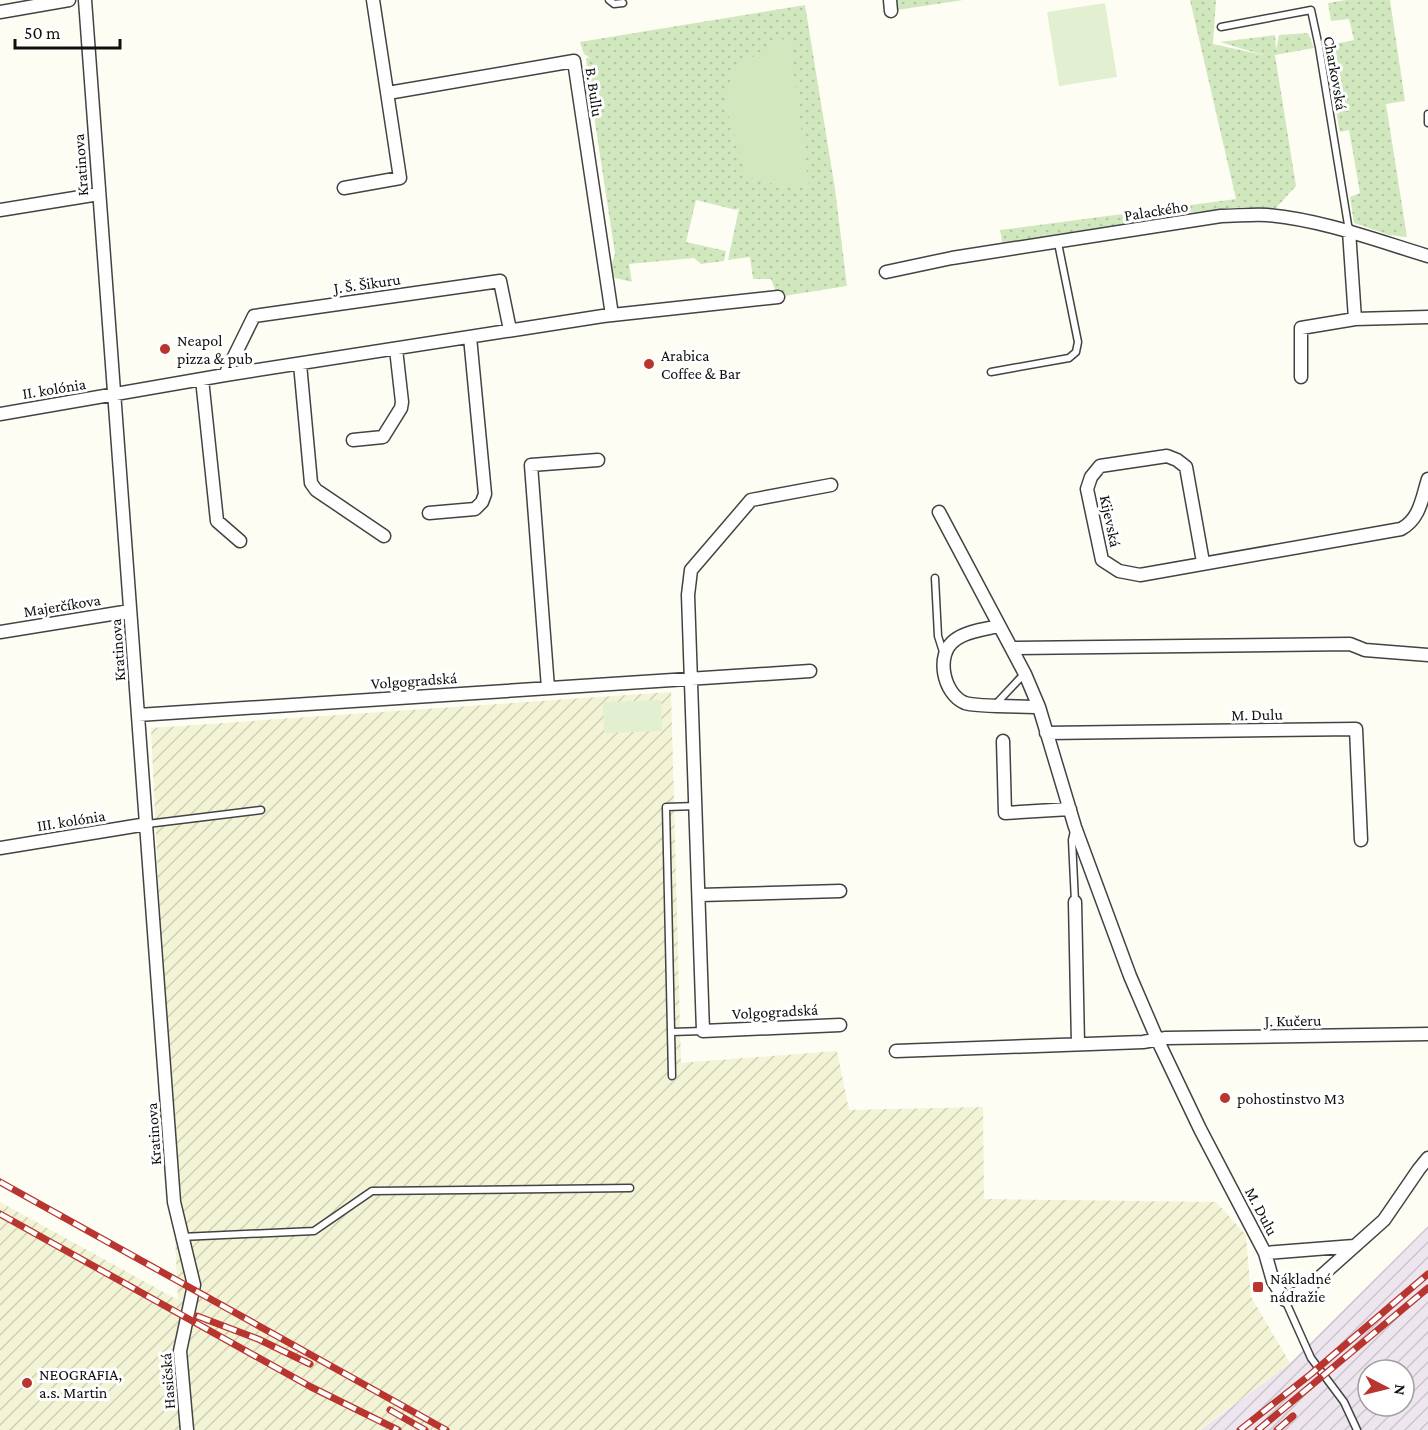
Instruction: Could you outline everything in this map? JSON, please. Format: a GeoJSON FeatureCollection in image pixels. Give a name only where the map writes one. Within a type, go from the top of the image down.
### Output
{"type":"FeatureCollection","features":[{"type":"Feature","properties":{"kind":"street"},"geometry":{"type":"LineString","coordinates":[[0,12],[69,0]]}},
{"type":"Feature","properties":{"kind":"street","name":"Kratinova"},"geometry":{"type":"LineString","coordinates":[[85,0],[174,1202],[181,1237],[191,1267],[193,1294]]}},
{"type":"Feature","properties":{"kind":"street"},"geometry":{"type":"LineString","coordinates":[[344,188],[400,178],[373,0]]}},
{"type":"Feature","properties":{"kind":"street","name":"B. Bullu"},"geometry":{"type":"LineString","coordinates":[[387,93],[574,61],[612,315]]}},
{"type":"Feature","properties":{"kind":"street"},"geometry":{"type":"LineString","coordinates":[[0,210],[99,194]]}},
{"type":"Feature","properties":{"kind":"street","name":"Palackého"},"geometry":{"type":"LineString","coordinates":[[886,272],[951,258],[1221,216],[1268,215],[1298,219],[1349,231],[1428,256]]}},
{"type":"Feature","properties":{"kind":"street"},"geometry":{"type":"LineString","coordinates":[[1349,231],[1355,319]]}},
{"type":"Feature","properties":{"kind":"street","name":"J. Š. Šikuru"},"geometry":{"type":"LineString","coordinates":[[225,375],[254,316],[500,281],[510,330]]}},
{"type":"Feature","properties":{"kind":"street"},"geometry":{"type":"LineString","coordinates":[[113,395],[510,330],[612,315],[778,297]]}},
{"type":"Feature","properties":{"kind":"street"},"geometry":{"type":"LineString","coordinates":[[1300,377],[1301,328],[1355,319],[1428,317]]}},
{"type":"Feature","properties":{"kind":"street"},"geometry":{"type":"LineString","coordinates":[[429,513],[475,509],[482,502],[485,494],[470,337]]}},
{"type":"Feature","properties":{"kind":"street"},"geometry":{"type":"LineString","coordinates":[[353,440],[383,437],[401,408],[396,349]]}},
{"type":"Feature","properties":{"kind":"street"},"geometry":{"type":"LineString","coordinates":[[300,364],[311,483],[316,490],[384,536]]}},
{"type":"Feature","properties":{"kind":"street"},"geometry":{"type":"LineString","coordinates":[[202,379],[217,521],[240,541]]}},
{"type":"Feature","properties":{"kind":"street","name":"II. kolónia"},"geometry":{"type":"LineString","coordinates":[[0,414],[113,395]]}},
{"type":"Feature","properties":{"kind":"street","name":"Kijevská"},"geometry":{"type":"LineString","coordinates":[[1203,562],[1186,467],[1167,456],[1100,466],[1091,477],[1087,489],[1102,560],[1119,572],[1140,575],[1203,562],[1401,529],[1411,524],[1417,513],[1428,479]]}},
{"type":"Feature","properties":{"kind":"street"},"geometry":{"type":"LineString","coordinates":[[548,688],[531,465],[598,460]]}},
{"type":"Feature","properties":{"kind":"street"},"geometry":{"type":"LineString","coordinates":[[703,1031],[688,595],[691,570],[751,500],[831,485]]}},
{"type":"Feature","properties":{"kind":"street","name":"M. Dulu"},"geometry":{"type":"LineString","coordinates":[[939,512],[1025,674],[1039,707],[1075,827],[1130,976],[1200,1129],[1265,1252],[1273,1281],[1285,1300]]}},
{"type":"Feature","properties":{"kind":"street","name":"Majerčíkova"},"geometry":{"type":"LineString","coordinates":[[0,632],[130,611]]}},
{"type":"Feature","properties":{"kind":"street"},"geometry":{"type":"LineString","coordinates":[[999,626],[956,638],[946,648],[947,686],[955,697],[966,704],[1039,707]]}},
{"type":"Feature","properties":{"kind":"street"},"geometry":{"type":"LineString","coordinates":[[1013,648],[1350,644],[1365,650],[1428,655]]}},
{"type":"Feature","properties":{"kind":"street","name":"Volgogradská"},"geometry":{"type":"LineString","coordinates":[[138,715],[810,671]]}},
{"type":"Feature","properties":{"kind":"street","name":"M. Dulu"},"geometry":{"type":"LineString","coordinates":[[1047,733],[1356,729],[1361,840]]}},
{"type":"Feature","properties":{"kind":"street"},"geometry":{"type":"LineString","coordinates":[[1003,741],[1005,813],[1070,809]]}},
{"type":"Feature","properties":{"kind":"street","name":"III. kolónia"},"geometry":{"type":"LineString","coordinates":[[0,848],[147,824]]}},
{"type":"Feature","properties":{"kind":"street"},"geometry":{"type":"LineString","coordinates":[[700,896],[840,891]]}},
{"type":"Feature","properties":{"kind":"street"},"geometry":{"type":"LineString","coordinates":[[1075,902],[1078,1044]]}},
{"type":"Feature","properties":{"kind":"street","name":"Volgogradská"},"geometry":{"type":"LineString","coordinates":[[703,1031],[840,1024]]}},
{"type":"Feature","properties":{"kind":"street","name":"J. Kučeru"},"geometry":{"type":"LineString","coordinates":[[1158,1041],[1166,1038],[1428,1034]]}},
{"type":"Feature","properties":{"kind":"street"},"geometry":{"type":"LineString","coordinates":[[896,1051],[1158,1041]]}},
{"type":"Feature","properties":{"kind":"street"},"geometry":{"type":"LineString","coordinates":[[1285,1300],[1310,1286],[1384,1220],[1428,1158]]}},
{"type":"Feature","properties":{"kind":"street"},"geometry":{"type":"LineString","coordinates":[[1265,1252],[1354,1246]]}},
{"type":"Feature","properties":{"kind":"street","name":"Hasičská"},"geometry":{"type":"LineString","coordinates":[[188,1430],[180,1351],[193,1294]]}},
{"type":"Feature","properties":{"kind":"lane"},"geometry":{"type":"LineString","coordinates":[[609,0],[614,4],[623,3]]}},
{"type":"Feature","properties":{"kind":"lane","name":"Charkovská"},"geometry":{"type":"LineString","coordinates":[[1221,27],[1311,10],[1349,231]]}},
{"type":"Feature","properties":{"kind":"lane"},"geometry":{"type":"LineString","coordinates":[[1428,114],[1428,123]]}},
{"type":"Feature","properties":{"kind":"lane"},"geometry":{"type":"LineString","coordinates":[[991,372],[1069,358],[1076,352],[1078,342],[1058,243]]}},
{"type":"Feature","properties":{"kind":"lane"},"geometry":{"type":"LineString","coordinates":[[935,578],[938,636],[945,657]]}},
{"type":"Feature","properties":{"kind":"lane"},"geometry":{"type":"LineString","coordinates":[[995,705],[1025,674]]}},
{"type":"Feature","properties":{"kind":"lane"},"geometry":{"type":"LineString","coordinates":[[672,1076],[666,807],[697,806]]}},
{"type":"Feature","properties":{"kind":"lane"},"geometry":{"type":"LineString","coordinates":[[147,824],[261,810]]}},
{"type":"Feature","properties":{"kind":"lane"},"geometry":{"type":"LineString","coordinates":[[1075,827],[1072,840],[1075,902]]}},
{"type":"Feature","properties":{"kind":"lane"},"geometry":{"type":"LineString","coordinates":[[671,1032],[703,1031]]}},
{"type":"Feature","properties":{"kind":"lane"},"geometry":{"type":"LineString","coordinates":[[181,1237],[314,1231],[372,1191],[630,1188]]}},
{"type":"Feature","properties":{"kind":"lane"},"geometry":{"type":"LineString","coordinates":[[1285,1300],[1311,1358],[1344,1402],[1357,1430]]}},
{"type":"Feature","properties":{"kind":"shaded area"},"geometry":{"type":"Polygon","coordinates":[[[1428,1226],[1428,1430],[1200,1430],[1290,1363],[1428,1226]]]}},
{"type":"Feature","properties":{"kind":"green space"},"geometry":{"type":"Polygon","coordinates":[[[894,0],[963,0],[897,10],[894,0]]]}},
{"type":"Feature","properties":{"kind":"green space"},"geometry":{"type":"Polygon","coordinates":[[[1190,0],[1216,0],[1213,44],[1263,55],[1220,42],[1275,35],[1276,50],[1279,35],[1308,33],[1314,48],[1275,55],[1296,186],[1273,211],[1245,207],[1185,213],[1003,246],[1000,230],[1236,199],[1190,0]]]}},
{"type":"Feature","properties":{"kind":"green space"},"geometry":{"type":"Polygon","coordinates":[[[1346,0],[1390,0],[1405,101],[1386,104],[1407,237],[1389,235],[1354,223],[1350,197],[1360,193],[1349,130],[1340,132],[1330,80],[1339,75],[1335,44],[1354,40],[1349,19],[1331,21],[1328,3],[1346,0]]]}},
{"type":"Feature","properties":{"kind":"green space"},"geometry":{"type":"Polygon","coordinates":[[[1105,3],[1117,77],[1059,86],[1047,12],[1105,3]]]}},
{"type":"Feature","properties":{"kind":"green space"},"geometry":{"type":"Polygon","coordinates":[[[805,5],[835,189],[847,286],[778,297],[771,279],[753,279],[750,257],[728,260],[739,208],[736,210],[696,200],[686,242],[726,251],[724,261],[701,264],[694,258],[629,264],[632,282],[615,278],[610,270],[615,254],[587,70],[586,58],[590,58],[584,54],[580,42],[805,5]]]}},
{"type":"Feature","properties":{"kind":"green space"},"geometry":{"type":"Polygon","coordinates":[[[789,36],[809,188],[783,187],[747,176],[725,105],[733,68],[789,36]]]}},
{"type":"Feature","properties":{"kind":"green space"},"geometry":{"type":"Polygon","coordinates":[[[671,692],[681,1063],[837,1051],[849,1110],[983,1107],[984,1199],[1216,1202],[1246,1235],[1251,1297],[1290,1363],[1199,1430],[0,1430],[0,1202],[178,1300],[151,728],[671,692]]]}},
{"type":"Feature","properties":{"kind":"green space"},"geometry":{"type":"Polygon","coordinates":[[[661,700],[662,731],[604,733],[603,702],[661,700]]]}},
{"type":"Feature","properties":{"kind":"railway"},"geometry":{"type":"LineString","coordinates":[[0,1182],[446,1430]]}},
{"type":"Feature","properties":{"kind":"railway"},"geometry":{"type":"LineString","coordinates":[[0,1214],[311,1387],[398,1430]]}},
{"type":"Feature","properties":{"kind":"railway"},"geometry":{"type":"LineString","coordinates":[[1240,1430],[1311,1374],[1428,1274]]}},
{"type":"Feature","properties":{"kind":"railway"},"geometry":{"type":"LineString","coordinates":[[1258,1430],[1428,1288]]}},
{"type":"Feature","properties":{"kind":"railway"},"geometry":{"type":"LineString","coordinates":[[197,1316],[258,1339],[310,1364]]}},
{"type":"Feature","properties":{"kind":"railway"},"geometry":{"type":"LineString","coordinates":[[390,1410],[425,1430]]}},
{"type":"Feature","properties":{"kind":"railway"},"geometry":{"type":"LineString","coordinates":[[1277,1430],[1293,1416]]}},
{"type":"Feature","properties":{"kind":"place","name":"Neapol pizza & pub"},"geometry":{"type":"Point","coordinates":[165,349]}},
{"type":"Feature","properties":{"kind":"place","name":"Arabica Coffee & Bar"},"geometry":{"type":"Point","coordinates":[649,364]}},
{"type":"Feature","properties":{"kind":"place","name":"pohostinstvo M3"},"geometry":{"type":"Point","coordinates":[1225,1098]}},
{"type":"Feature","properties":{"kind":"place","name":"Nákladné nádražie"},"geometry":{"type":"Point","coordinates":[1258,1287]}},
{"type":"Feature","properties":{"kind":"place","name":"NEOGRAFIA, a.s. Martin"},"geometry":{"type":"Point","coordinates":[27,1383]}}]}
